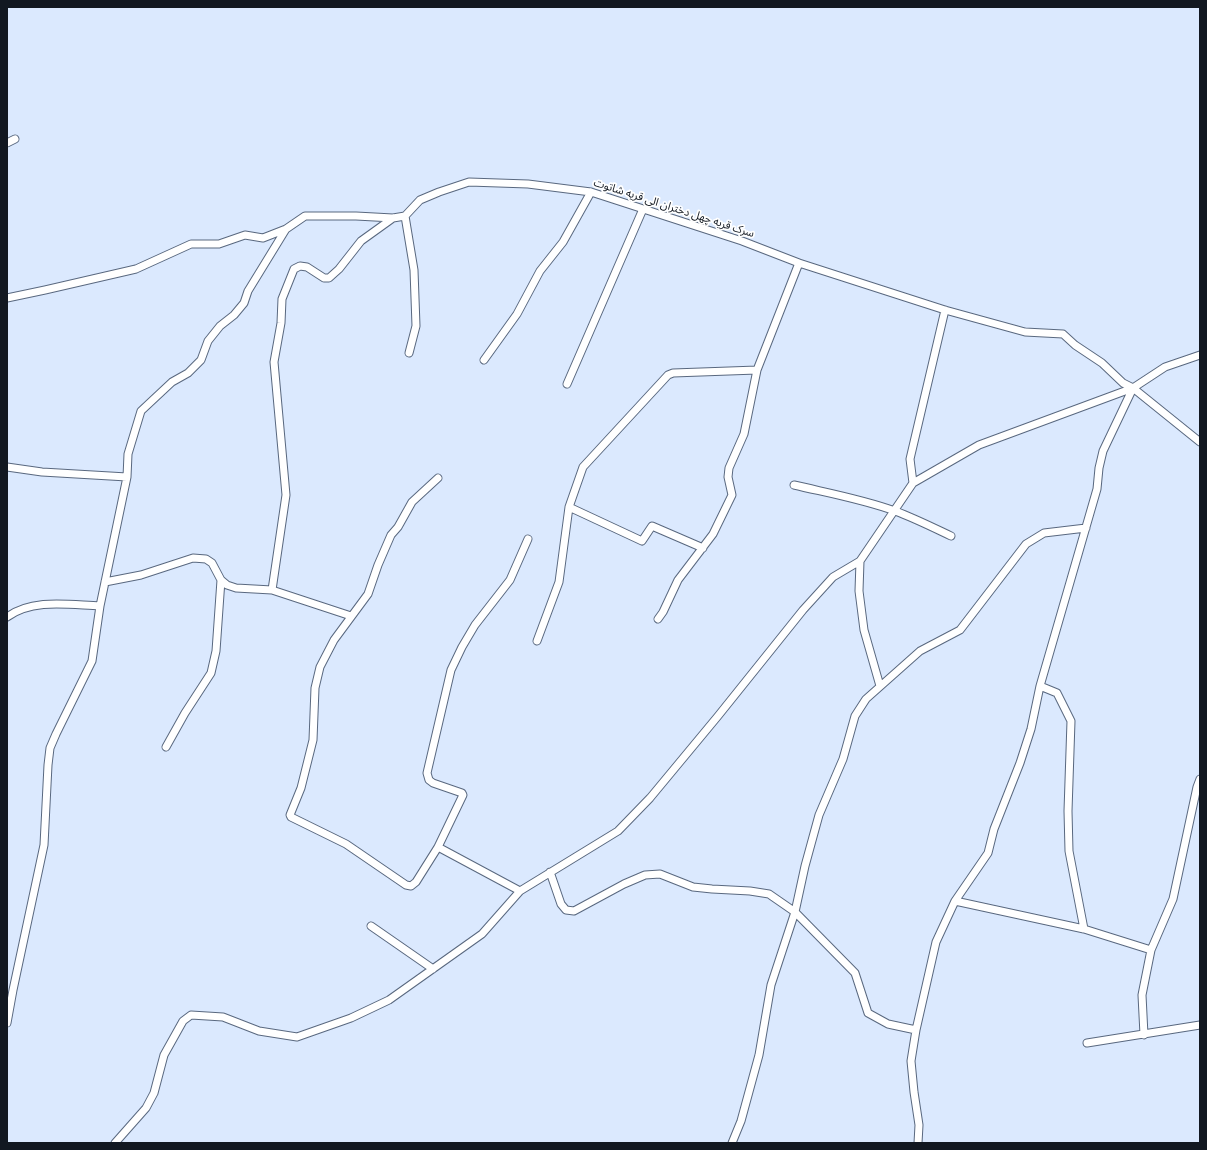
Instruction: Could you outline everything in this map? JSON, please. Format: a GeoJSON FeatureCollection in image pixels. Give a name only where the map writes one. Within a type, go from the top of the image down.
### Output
{"type":"FeatureCollection","features":[{"type":"Feature","properties":{"kind":"street"},"geometry":{"type":"LineString","coordinates":[[7,143],[15,139]]}},
{"type":"Feature","properties":{"kind":"street","name":"سرک قریه چهل دختران الی قریه شاتوت"},"geometry":{"type":"LineString","coordinates":[[405,216],[420,200],[469,182],[528,184],[591,192],[644,208],[799,263],[946,310],[1025,332],[1063,334],[1075,345],[1102,364],[1123,383],[1134,388],[1200,442]]}},
{"type":"Feature","properties":{"kind":"street"},"geometry":{"type":"LineString","coordinates":[[484,360],[517,314],[540,271],[563,242],[591,192]]}},
{"type":"Feature","properties":{"kind":"street"},"geometry":{"type":"LineString","coordinates":[[567,384],[644,208]]}},
{"type":"Feature","properties":{"kind":"street"},"geometry":{"type":"LineString","coordinates":[[7,298],[136,269],[191,244],[219,244],[245,235],[263,238],[286,229],[305,216],[393,218],[405,216],[414,270],[416,326],[409,353]]}},
{"type":"Feature","properties":{"kind":"street"},"geometry":{"type":"LineString","coordinates":[[272,590],[286,495],[274,362],[281,323],[282,299],[294,269],[300,266],[307,267],[324,278],[329,278],[339,269],[361,241],[393,218]]}},
{"type":"Feature","properties":{"kind":"street"},"geometry":{"type":"LineString","coordinates":[[7,1023],[44,846],[50,748],[92,661],[100,606],[127,477],[128,454],[141,411],[172,382],[188,373],[201,360],[208,341],[220,326],[234,315],[244,303],[248,291],[286,229]]}},
{"type":"Feature","properties":{"kind":"street"},"geometry":{"type":"LineString","coordinates":[[658,619],[664,612],[678,580],[713,534],[732,495],[728,477],[729,468],[744,434],[757,370],[799,263]]}},
{"type":"Feature","properties":{"kind":"street"},"geometry":{"type":"LineString","coordinates":[[913,483],[910,459],[946,310]]}},
{"type":"Feature","properties":{"kind":"street"},"geometry":{"type":"LineString","coordinates":[[115,1143],[146,1108],[154,1093],[164,1055],[183,1021],[191,1015],[223,1018],[259,1031],[297,1037],[351,1018],[389,1000],[482,934],[520,890],[618,831],[650,798],[803,610],[833,577],[860,561],[913,483],[979,445],[1134,388],[1165,367],[1200,355]]}},
{"type":"Feature","properties":{"kind":"street"},"geometry":{"type":"LineString","coordinates":[[537,641],[559,582],[569,507],[583,467],[668,375],[673,373],[757,370]]}},
{"type":"Feature","properties":{"kind":"street"},"geometry":{"type":"LineString","coordinates":[[918,1143],[919,1125],[911,1061],[916,1030],[936,942],[955,901],[988,853],[994,829],[1022,757],[1031,729],[1040,686],[1098,489],[1099,468],[1103,451],[1134,388]]}},
{"type":"Feature","properties":{"kind":"street"},"geometry":{"type":"LineString","coordinates":[[7,467],[42,472],[127,477]]}},
{"type":"Feature","properties":{"kind":"street"},"geometry":{"type":"LineString","coordinates":[[438,478],[412,502],[398,526],[390,535],[368,594],[334,640],[320,667],[314,688],[313,740],[301,788],[290,815],[291,818],[346,844],[406,885],[411,886],[416,882],[438,847],[463,795],[462,793],[433,783],[429,780],[427,773],[451,670],[475,625],[510,580],[528,539]]}},
{"type":"Feature","properties":{"kind":"street"},"geometry":{"type":"LineString","coordinates":[[794,486],[852,498],[894,511],[951,536]]}},
{"type":"Feature","properties":{"kind":"street"},"geometry":{"type":"LineString","coordinates":[[569,507],[642,541],[652,526],[703,548]]}},
{"type":"Feature","properties":{"kind":"street"},"geometry":{"type":"LineString","coordinates":[[732,1143],[741,1121],[759,1055],[771,985],[795,912],[805,866],[819,815],[843,759],[855,716],[866,699],[920,651],[960,630],[1026,544],[1044,534],[1086,528]]}},
{"type":"Feature","properties":{"kind":"street"},"geometry":{"type":"LineString","coordinates":[[105,582],[141,575],[193,558],[206,559],[212,563],[221,580],[227,586],[272,590],[351,616]]}},
{"type":"Feature","properties":{"kind":"street"},"geometry":{"type":"LineString","coordinates":[[860,561],[859,591],[864,630],[880,686]]}},
{"type":"Feature","properties":{"kind":"street"},"geometry":{"type":"LineString","coordinates":[[166,747],[211,673],[216,651],[221,580]]}},
{"type":"Feature","properties":{"kind":"street"},"geometry":{"type":"LineString","coordinates":[[7,617],[15,611],[46,604],[100,606]]}},
{"type":"Feature","properties":{"kind":"street"},"geometry":{"type":"LineString","coordinates":[[1040,686],[1057,693],[1071,722],[1068,811],[1070,851],[1084,930]]}},
{"type":"Feature","properties":{"kind":"street"},"geometry":{"type":"LineString","coordinates":[[1144,1034],[1142,996],[1151,950],[1173,899],[1200,779]]}},
{"type":"Feature","properties":{"kind":"street"},"geometry":{"type":"LineString","coordinates":[[438,847],[520,890]]}},
{"type":"Feature","properties":{"kind":"street"},"geometry":{"type":"LineString","coordinates":[[550,872],[561,904],[566,910],[574,911],[624,884],[645,875],[660,874],[693,887],[750,891],[769,894],[795,912],[855,973],[868,1013],[888,1024],[916,1030]]}},
{"type":"Feature","properties":{"kind":"street"},"geometry":{"type":"LineString","coordinates":[[955,901],[1084,930],[1151,950]]}},
{"type":"Feature","properties":{"kind":"street"},"geometry":{"type":"LineString","coordinates":[[371,926],[433,969]]}},
{"type":"Feature","properties":{"kind":"street"},"geometry":{"type":"LineString","coordinates":[[1087,1044],[1200,1025]]}}]}
